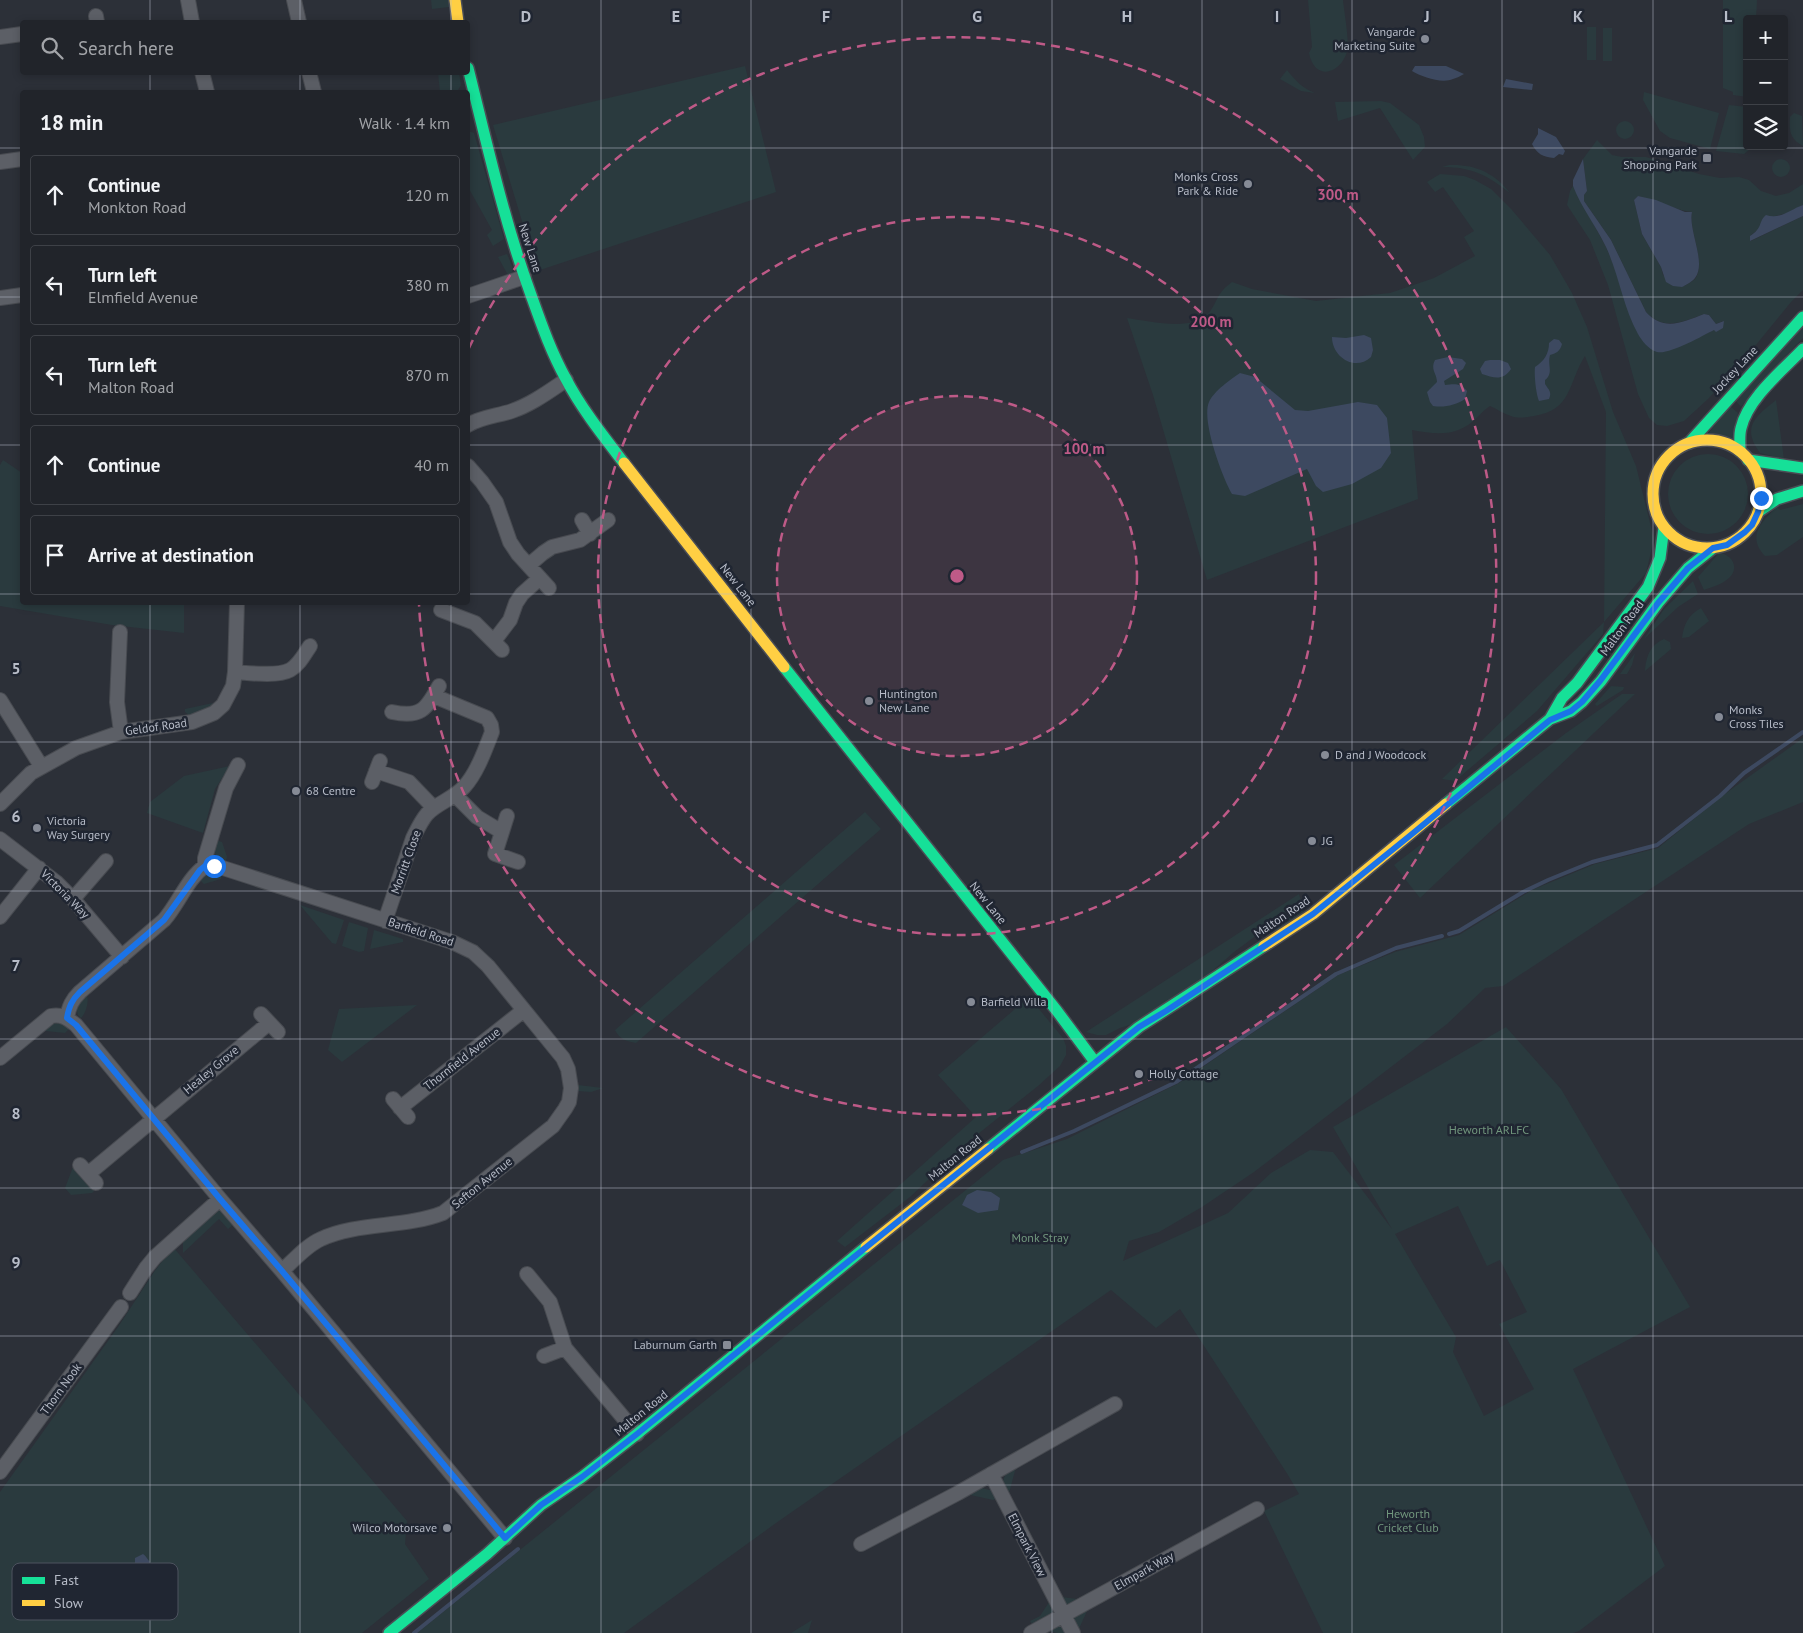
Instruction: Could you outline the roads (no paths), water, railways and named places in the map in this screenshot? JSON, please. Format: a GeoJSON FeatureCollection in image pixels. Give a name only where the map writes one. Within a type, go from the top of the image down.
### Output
{"type":"FeatureCollection","features":[{"type":"Feature","properties":{"kind":"main road"},"geometry":{"type":"LineString","coordinates":[[455,0],[458,20]]}},
{"type":"Feature","properties":{"kind":"main road","name":"New Lane"},"geometry":{"type":"LineString","coordinates":[[469,75],[471,100],[524,278],[547,340],[566,380],[586,412],[946,874],[1057,1011],[1095,1062]]}},
{"type":"Feature","properties":{"kind":"main road","name":"Jockey Lane"},"geometry":{"type":"LineString","coordinates":[[1689,443],[1803,318]]}},
{"type":"Feature","properties":{"kind":"main road"},"geometry":{"type":"LineString","coordinates":[[1744,456],[1741,427],[1745,416],[1760,395],[1803,349]]}},
{"type":"Feature","properties":{"kind":"main road"},"geometry":{"type":"LineString","coordinates":[[1702,440],[1716,441],[1728,445],[1744,456],[1756,471],[1760,484],[1761,498],[1758,512],[1752,525],[1727,545],[1713,548],[1694,547],[1676,539],[1664,527],[1656,512],[1652,498],[1654,483],[1660,467],[1670,455],[1689,443],[1702,440]]}},
{"type":"Feature","properties":{"kind":"main road"},"geometry":{"type":"LineString","coordinates":[[1744,456],[1803,468]]}},
{"type":"Feature","properties":{"kind":"main road"},"geometry":{"type":"LineString","coordinates":[[1758,512],[1777,499],[1803,491]]}},
{"type":"Feature","properties":{"kind":"main road","name":"Malton Road"},"geometry":{"type":"LineString","coordinates":[[1550,720],[1562,698],[1577,683],[1648,587],[1657,571],[1663,553],[1664,527]]}},
{"type":"Feature","properties":{"kind":"main road","name":"Malton Road"},"geometry":{"type":"LineString","coordinates":[[389,1633],[487,1554],[541,1505],[582,1477],[637,1434],[1139,1027],[1313,914],[1550,720],[1571,711],[1582,702],[1658,603],[1688,568],[1713,548]]}},
{"type":"Feature","properties":{"kind":"street"},"geometry":{"type":"LineString","coordinates":[[188,0],[192,20]]}},
{"type":"Feature","properties":{"kind":"street"},"geometry":{"type":"LineString","coordinates":[[294,0],[298,20]]}},
{"type":"Feature","properties":{"kind":"street"},"geometry":{"type":"LineString","coordinates":[[0,37],[20,34]]}},
{"type":"Feature","properties":{"kind":"street"},"geometry":{"type":"LineString","coordinates":[[203,75],[206,90]]}},
{"type":"Feature","properties":{"kind":"street"},"geometry":{"type":"LineString","coordinates":[[310,75],[314,90]]}},
{"type":"Feature","properties":{"kind":"street"},"geometry":{"type":"LineString","coordinates":[[0,162],[20,158]]}},
{"type":"Feature","properties":{"kind":"street"},"geometry":{"type":"LineString","coordinates":[[470,295],[524,278]]}},
{"type":"Feature","properties":{"kind":"street"},"geometry":{"type":"LineString","coordinates":[[0,298],[20,295]]}},
{"type":"Feature","properties":{"kind":"street"},"geometry":{"type":"LineString","coordinates":[[470,424],[529,404],[566,380]]}},
{"type":"Feature","properties":{"kind":"street"},"geometry":{"type":"LineString","coordinates":[[441,610],[475,623],[498,646],[516,603],[522,594],[544,583],[510,542],[496,502],[470,468]]}},
{"type":"Feature","properties":{"kind":"street"},"geometry":{"type":"LineString","coordinates":[[582,520],[590,534]]}},
{"type":"Feature","properties":{"kind":"street"},"geometry":{"type":"LineString","coordinates":[[529,565],[552,547],[580,540],[608,520]]}},
{"type":"Feature","properties":{"kind":"street","name":"Geldof Road"},"geometry":{"type":"LineString","coordinates":[[0,804],[22,781],[41,766],[76,748],[121,732],[192,722],[214,713],[223,705],[233,686],[237,605]]}},
{"type":"Feature","properties":{"kind":"street"},"geometry":{"type":"LineString","coordinates":[[120,632],[117,702],[121,732]]}},
{"type":"Feature","properties":{"kind":"street"},"geometry":{"type":"LineString","coordinates":[[235,672],[278,673],[289,670],[300,662],[310,646]]}},
{"type":"Feature","properties":{"kind":"street","name":"Morritt Close"},"geometry":{"type":"LineString","coordinates":[[385,920],[413,838],[426,815],[455,795],[472,777],[492,732],[491,725],[486,718],[436,691],[422,711],[405,715],[392,712]]}},
{"type":"Feature","properties":{"kind":"street"},"geometry":{"type":"LineString","coordinates":[[0,700],[41,766]]}},
{"type":"Feature","properties":{"kind":"street"},"geometry":{"type":"LineString","coordinates":[[67,1018],[69,1008],[76,996],[164,920],[195,875],[205,866],[205,858],[226,788],[238,765]]}},
{"type":"Feature","properties":{"kind":"street"},"geometry":{"type":"LineString","coordinates":[[376,771],[408,782],[434,808]]}},
{"type":"Feature","properties":{"kind":"street"},"geometry":{"type":"LineString","coordinates":[[455,795],[477,817],[502,832]]}},
{"type":"Feature","properties":{"kind":"street"},"geometry":{"type":"LineString","coordinates":[[507,816],[495,854],[518,862]]}},
{"type":"Feature","properties":{"kind":"street","name":"Victoria Way"},"geometry":{"type":"LineString","coordinates":[[0,839],[38,868],[73,899],[122,956]]}},
{"type":"Feature","properties":{"kind":"street"},"geometry":{"type":"LineString","coordinates":[[73,899],[106,861]]}},
{"type":"Feature","properties":{"kind":"street","name":"Barfield Road"},"geometry":{"type":"LineString","coordinates":[[205,866],[223,868],[385,920],[452,942],[472,952],[488,966],[562,1058],[568,1069],[571,1088]]}},
{"type":"Feature","properties":{"kind":"street"},"geometry":{"type":"LineString","coordinates":[[0,917],[38,868]]}},
{"type":"Feature","properties":{"kind":"street","name":"Thornfield Avenue"},"geometry":{"type":"LineString","coordinates":[[400,1108],[524,1010]]}},
{"type":"Feature","properties":{"kind":"street"},"geometry":{"type":"LineString","coordinates":[[0,1058],[51,1016],[59,1015],[76,1025],[505,1538]]}},
{"type":"Feature","properties":{"kind":"street","name":"Healey Grove"},"geometry":{"type":"LineString","coordinates":[[88,1174],[269,1023]]}},
{"type":"Feature","properties":{"kind":"street","name":"Sefton Avenue"},"geometry":{"type":"LineString","coordinates":[[282,1271],[311,1245],[321,1239],[344,1232],[429,1219],[443,1213],[552,1126],[566,1109],[571,1088]]}},
{"type":"Feature","properties":{"kind":"street"},"geometry":{"type":"LineString","coordinates":[[130,1293],[155,1257],[220,1199]]}},
{"type":"Feature","properties":{"kind":"street"},"geometry":{"type":"LineString","coordinates":[[527,1274],[550,1302],[565,1348],[637,1434]]}},
{"type":"Feature","properties":{"kind":"street","name":"Thorn Nook"},"geometry":{"type":"LineString","coordinates":[[0,1472],[121,1307]]}},
{"type":"Feature","properties":{"kind":"street"},"geometry":{"type":"LineString","coordinates":[[544,1356],[565,1348]]}},
{"type":"Feature","properties":{"kind":"street"},"geometry":{"type":"LineString","coordinates":[[861,1544],[1115,1404]]}},
{"type":"Feature","properties":{"kind":"street","name":"Elmpark View"},"geometry":{"type":"LineString","coordinates":[[990,1474],[1073,1633]]}},
{"type":"Feature","properties":{"kind":"street","name":"Elmpark Way"},"geometry":{"type":"LineString","coordinates":[[1031,1633],[1257,1509]]}},
{"type":"Feature","properties":{"kind":"water"},"geometry":{"type":"Polygon","coordinates":[[[1415,66],[1446,66],[1464,74],[1443,81],[1412,71],[1415,66]]]}},
{"type":"Feature","properties":{"kind":"water"},"geometry":{"type":"Polygon","coordinates":[[[1506,79],[1533,84],[1532,90],[1503,87],[1506,79]]]}},
{"type":"Feature","properties":{"kind":"water"},"geometry":{"type":"Polygon","coordinates":[[[1538,128],[1556,137],[1565,151],[1563,155],[1559,154],[1554,158],[1550,158],[1536,150],[1532,144],[1538,134],[1538,128]]]}},
{"type":"Feature","properties":{"kind":"water"},"geometry":{"type":"Polygon","coordinates":[[[1583,159],[1587,191],[1584,195],[1584,201],[1611,240],[1646,312],[1660,322],[1667,324],[1674,324],[1704,314],[1709,315],[1716,324],[1724,321],[1723,328],[1716,332],[1714,330],[1669,351],[1654,351],[1643,342],[1633,324],[1606,247],[1573,186],[1573,180],[1583,159]]]}},
{"type":"Feature","properties":{"kind":"water"},"geometry":{"type":"Polygon","coordinates":[[[1638,196],[1656,200],[1685,212],[1692,212],[1692,228],[1699,264],[1698,272],[1694,279],[1682,287],[1673,286],[1666,282],[1661,267],[1642,234],[1634,200],[1638,196]]]}},
{"type":"Feature","properties":{"kind":"water"},"geometry":{"type":"Polygon","coordinates":[[[1803,205],[1803,216],[1750,241],[1750,236],[1759,228],[1766,215],[1781,215],[1803,205]]]}},
{"type":"Feature","properties":{"kind":"water"},"geometry":{"type":"Polygon","coordinates":[[[1364,335],[1371,338],[1373,350],[1371,357],[1365,361],[1352,363],[1346,360],[1340,356],[1333,344],[1332,337],[1346,338],[1364,335]]]}},
{"type":"Feature","properties":{"kind":"water"},"geometry":{"type":"Polygon","coordinates":[[[1554,339],[1559,340],[1562,344],[1558,351],[1550,355],[1550,372],[1545,380],[1545,384],[1549,390],[1550,397],[1549,399],[1539,401],[1535,367],[1545,357],[1549,343],[1554,339]]]}},
{"type":"Feature","properties":{"kind":"water"},"geometry":{"type":"Polygon","coordinates":[[[1448,357],[1462,359],[1466,363],[1463,369],[1444,381],[1445,385],[1452,384],[1464,388],[1467,391],[1465,399],[1450,406],[1433,406],[1427,392],[1437,382],[1433,369],[1434,363],[1435,360],[1448,357]]]}},
{"type":"Feature","properties":{"kind":"water"},"geometry":{"type":"Polygon","coordinates":[[[1500,360],[1508,363],[1511,369],[1508,373],[1498,378],[1482,374],[1480,369],[1485,361],[1500,360]]]}},
{"type":"Feature","properties":{"kind":"water"},"geometry":{"type":"Polygon","coordinates":[[[1240,373],[1255,377],[1295,410],[1308,411],[1358,402],[1377,405],[1387,418],[1391,453],[1381,468],[1352,484],[1323,492],[1316,486],[1307,469],[1245,496],[1232,494],[1223,475],[1210,435],[1207,410],[1209,402],[1215,394],[1240,373]]]}},
{"type":"Feature","properties":{"kind":"water"},"geometry":{"type":"Polygon","coordinates":[[[977,1190],[991,1192],[1000,1198],[998,1210],[978,1213],[962,1205],[967,1195],[977,1190]]]}},
{"type":"Feature","properties":{"kind":"water"},"geometry":{"type":"Polygon","coordinates":[[[143,1554],[150,1563],[135,1563],[135,1558],[143,1554]]]}},
{"type":"Feature","properties":{"kind":"waterway"},"geometry":{"type":"LineString","coordinates":[[1449,934],[1459,931],[1523,892],[1548,880],[1592,862],[1657,845],[1720,796],[1744,773],[1803,732]]}},
{"type":"Feature","properties":{"kind":"waterway"},"geometry":{"type":"LineString","coordinates":[[1022,1152],[1074,1131],[1176,1082],[1336,974],[1396,948],[1442,936]]}},
{"type":"Feature","properties":{"kind":"waterway"},"geometry":{"type":"LineString","coordinates":[[414,1633],[518,1549]]}},
{"type":"Feature","properties":{"kind":"place","name":"Vangarde Marketing Suite"},"geometry":{"type":"Point","coordinates":[1425,39]}},
{"type":"Feature","properties":{"kind":"place","name":"Vangarde Shopping Park"},"geometry":{"type":"Point","coordinates":[1707,158]}},
{"type":"Feature","properties":{"kind":"place","name":"Monks Cross Park & Ride"},"geometry":{"type":"Point","coordinates":[1248,184]}},
{"type":"Feature","properties":{"kind":"place","name":"Huntington New Lane"},"geometry":{"type":"Point","coordinates":[869,701]}},
{"type":"Feature","properties":{"kind":"place","name":"Monks Cross Tiles"},"geometry":{"type":"Point","coordinates":[1719,717]}},
{"type":"Feature","properties":{"kind":"place","name":"D and J Woodcock"},"geometry":{"type":"Point","coordinates":[1325,755]}},
{"type":"Feature","properties":{"kind":"place","name":"68 Centre"},"geometry":{"type":"Point","coordinates":[296,791]}},
{"type":"Feature","properties":{"kind":"place","name":"Victoria Way Surgery"},"geometry":{"type":"Point","coordinates":[37,828]}},
{"type":"Feature","properties":{"kind":"place","name":"JG"},"geometry":{"type":"Point","coordinates":[1312,841]}},
{"type":"Feature","properties":{"kind":"place","name":"Barfield Villa"},"geometry":{"type":"Point","coordinates":[971,1002]}},
{"type":"Feature","properties":{"kind":"place","name":"Holly Cottage"},"geometry":{"type":"Point","coordinates":[1139,1074]}},
{"type":"Feature","properties":{"kind":"place","name":"Laburnum Garth"},"geometry":{"type":"Point","coordinates":[727,1345]}},
{"type":"Feature","properties":{"kind":"place","name":"Wilco Motorsave"},"geometry":{"type":"Point","coordinates":[447,1528]}},
{"type":"Feature","properties":{"kind":"park label","name":"Heworth ARLFC"},"geometry":{"type":"Point","coordinates":[1489,1130]}},
{"type":"Feature","properties":{"kind":"park label","name":"Monk Stray"},"geometry":{"type":"Point","coordinates":[1040,1238]}},
{"type":"Feature","properties":{"kind":"park label","name":"Heworth Cricket Club"},"geometry":{"type":"Point","coordinates":[1408,1521]}}]}
